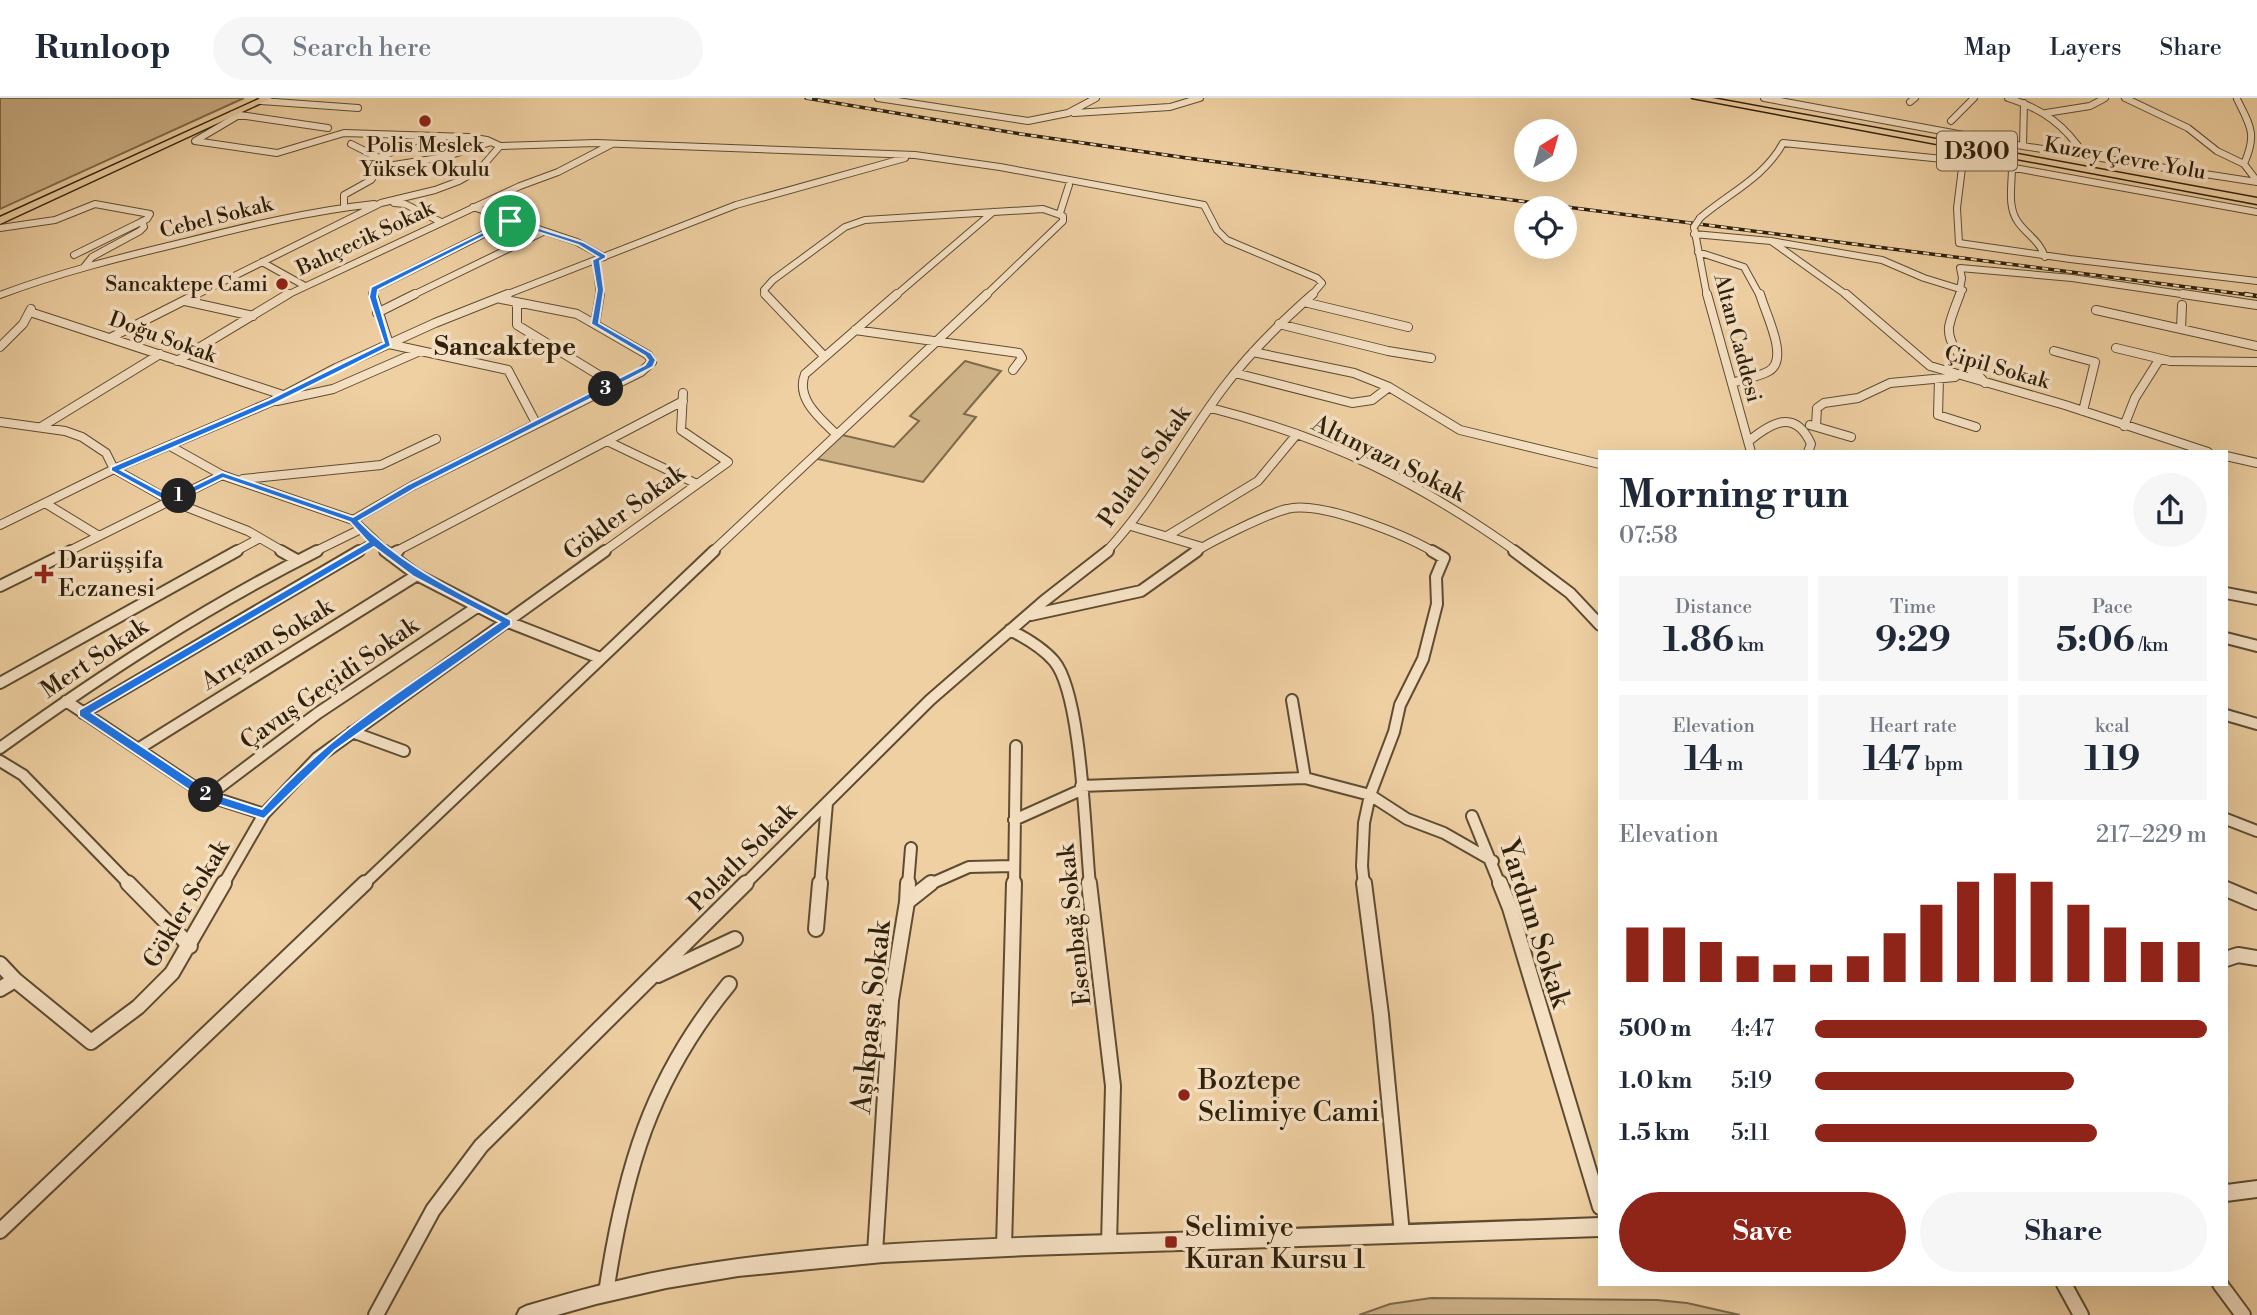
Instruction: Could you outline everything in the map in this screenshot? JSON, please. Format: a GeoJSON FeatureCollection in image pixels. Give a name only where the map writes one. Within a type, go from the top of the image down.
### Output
{"type":"FeatureCollection","features":[{"type":"Feature","properties":{"kind":"highway","name":"Kuzey Çevre Yolu"},"geometry":{"type":"LineString","coordinates":[[1697,98],[2257,198]]}},
{"type":"Feature","properties":{"kind":"highway","name":"Kuzey Çevre Yolu"},"geometry":{"type":"LineString","coordinates":[[1718,98],[2257,198]]}},
{"type":"Feature","properties":{"kind":"main road"},"geometry":{"type":"LineString","coordinates":[[0,221],[236,115],[261,99]]}},
{"type":"Feature","properties":{"kind":"main road"},"geometry":{"type":"LineString","coordinates":[[0,214],[261,99]]}},
{"type":"Feature","properties":{"kind":"street"},"geometry":{"type":"LineString","coordinates":[[287,109],[314,98]]}},
{"type":"Feature","properties":{"kind":"street"},"geometry":{"type":"LineString","coordinates":[[341,107],[343,98]]}},
{"type":"Feature","properties":{"kind":"street"},"geometry":{"type":"LineString","coordinates":[[878,98],[1023,121],[1043,120],[1068,113],[1170,107],[1200,98]]}},
{"type":"Feature","properties":{"kind":"street"},"geometry":{"type":"LineString","coordinates":[[1068,113],[1096,98]]}},
{"type":"Feature","properties":{"kind":"street"},"geometry":{"type":"LineString","coordinates":[[1764,98],[2023,146],[2257,182]]}},
{"type":"Feature","properties":{"kind":"street"},"geometry":{"type":"LineString","coordinates":[[1951,121],[1974,98]]}},
{"type":"Feature","properties":{"kind":"street"},"geometry":{"type":"LineString","coordinates":[[2008,98],[2046,113],[2068,129],[2085,156]]}},
{"type":"Feature","properties":{"kind":"street"},"geometry":{"type":"LineString","coordinates":[[2125,98],[2188,128],[2217,151],[2244,164],[2257,182]]}},
{"type":"Feature","properties":{"kind":"street"},"geometry":{"type":"LineString","coordinates":[[261,99],[358,108]]}},
{"type":"Feature","properties":{"kind":"street"},"geometry":{"type":"LineString","coordinates":[[2046,113],[2090,106],[2101,99]]}},
{"type":"Feature","properties":{"kind":"street"},"geometry":{"type":"LineString","coordinates":[[2237,99],[2253,130],[2252,146],[2244,164]]}},
{"type":"Feature","properties":{"kind":"street"},"geometry":{"type":"LineString","coordinates":[[2023,146],[2024,103]]}},
{"type":"Feature","properties":{"kind":"street"},"geometry":{"type":"LineString","coordinates":[[266,119],[276,114]]}},
{"type":"Feature","properties":{"kind":"street"},"geometry":{"type":"LineString","coordinates":[[328,128],[236,115],[195,141],[277,153],[344,133],[468,137],[496,144]]}},
{"type":"Feature","properties":{"kind":"street"},"geometry":{"type":"LineString","coordinates":[[351,144],[379,158],[403,149],[425,136]]}},
{"type":"Feature","properties":{"kind":"street"},"geometry":{"type":"LineString","coordinates":[[1963,290],[1924,278],[1882,260],[1694,230],[1707,211],[1762,172],[1779,153],[1783,143],[2012,167],[2257,212]]}},
{"type":"Feature","properties":{"kind":"street"},"geometry":{"type":"LineString","coordinates":[[344,206],[344,195],[371,180],[381,167],[445,157],[496,144]]}},
{"type":"Feature","properties":{"kind":"street"},"geometry":{"type":"LineString","coordinates":[[112,337],[381,203],[435,190],[459,181],[480,169],[496,144]]}},
{"type":"Feature","properties":{"kind":"street","name":"Polatlı Sokak"},"geometry":{"type":"LineString","coordinates":[[376,1315],[433,1210],[465,1165],[498,1128],[930,700],[1028,615],[1103,556],[1131,526],[1236,373],[1279,324],[1321,287],[1322,283],[1318,276],[1254,254],[1229,241],[1215,229],[1209,208],[1204,205],[1000,167],[915,155],[612,144],[496,144]]}},
{"type":"Feature","properties":{"kind":"street","name":"Bahçecik Sokak"},"geometry":{"type":"LineString","coordinates":[[177,361],[305,286],[472,207],[558,172],[612,144]]}},
{"type":"Feature","properties":{"kind":"street"},"geometry":{"type":"LineString","coordinates":[[0,525],[114,469],[271,402],[435,323],[753,199],[915,155]]}},
{"type":"Feature","properties":{"kind":"street"},"geometry":{"type":"LineString","coordinates":[[379,158],[381,167]]}},
{"type":"Feature","properties":{"kind":"street"},"geometry":{"type":"LineString","coordinates":[[1963,160],[1956,208],[1959,243],[2045,257],[2257,281]]}},
{"type":"Feature","properties":{"kind":"street"},"geometry":{"type":"LineString","coordinates":[[2012,167],[2010,194],[2014,213],[2027,234],[2040,246],[2045,257]]}},
{"type":"Feature","properties":{"kind":"street"},"geometry":{"type":"LineString","coordinates":[[1060,213],[1069,185]]}},
{"type":"Feature","properties":{"kind":"street"},"geometry":{"type":"LineString","coordinates":[[0,228],[55,220],[94,204],[149,213],[149,217],[142,221],[74,255]]}},
{"type":"Feature","properties":{"kind":"street","name":"Cebel Sokak"},"geometry":{"type":"LineString","coordinates":[[0,295],[84,267],[223,232],[344,206],[405,204],[441,222]]}},
{"type":"Feature","properties":{"kind":"street"},"geometry":{"type":"LineString","coordinates":[[472,207],[586,246],[600,258],[601,290],[595,324]]}},
{"type":"Feature","properties":{"kind":"street"},"geometry":{"type":"LineString","coordinates":[[0,1231],[600,658],[1062,222],[1064,217],[1060,213],[1043,209],[854,223],[769,283],[764,290],[766,297],[824,356]]}},
{"type":"Feature","properties":{"kind":"street"},"geometry":{"type":"LineString","coordinates":[[837,435],[802,395],[800,387],[805,374],[993,212]]}},
{"type":"Feature","properties":{"kind":"street"},"geometry":{"type":"LineString","coordinates":[[84,267],[92,257],[140,231],[144,227],[142,221]]}},
{"type":"Feature","properties":{"kind":"street"},"geometry":{"type":"LineString","coordinates":[[388,344],[377,313],[374,289],[510,221]]}},
{"type":"Feature","properties":{"kind":"street","name":"Altan Caddesi"},"geometry":{"type":"LineString","coordinates":[[1694,230],[1709,306],[1751,450]]}},
{"type":"Feature","properties":{"kind":"street"},"geometry":{"type":"LineString","coordinates":[[377,313],[543,232]]}},
{"type":"Feature","properties":{"kind":"street","name":"Çipil Sokak"},"geometry":{"type":"LineString","coordinates":[[1771,241],[1862,307],[1920,360],[1957,376],[2083,411],[2201,450]]}},
{"type":"Feature","properties":{"kind":"street"},"geometry":{"type":"LineString","coordinates":[[1698,253],[1744,267],[1759,291],[1767,320],[1778,343],[1778,361],[1771,371],[1732,383]]}},
{"type":"Feature","properties":{"kind":"street"},"geometry":{"type":"LineString","coordinates":[[262,262],[305,286]]}},
{"type":"Feature","properties":{"kind":"street"},"geometry":{"type":"LineString","coordinates":[[1985,383],[1949,337],[1949,324],[1963,290],[1961,268],[2027,271],[2071,280],[2257,305]]}},
{"type":"Feature","properties":{"kind":"street"},"geometry":{"type":"LineString","coordinates":[[354,520],[412,486],[651,365],[652,358],[595,324],[563,309],[517,305],[500,299]]}},
{"type":"Feature","properties":{"kind":"street"},"geometry":{"type":"LineString","coordinates":[[185,301],[253,316]]}},
{"type":"Feature","properties":{"kind":"street"},"geometry":{"type":"LineString","coordinates":[[1304,302],[1408,327]]}},
{"type":"Feature","properties":{"kind":"street"},"geometry":{"type":"LineString","coordinates":[[517,305],[517,325],[615,385]]}},
{"type":"Feature","properties":{"kind":"street"},"geometry":{"type":"LineString","coordinates":[[2181,329],[2182,305]]}},
{"type":"Feature","properties":{"kind":"street","name":"Doğu Sokak"},"geometry":{"type":"LineString","coordinates":[[0,346],[23,324],[31,310],[284,395]]}},
{"type":"Feature","properties":{"kind":"street"},"geometry":{"type":"LineString","coordinates":[[2096,310],[2257,346]]}},
{"type":"Feature","properties":{"kind":"street"},"geometry":{"type":"LineString","coordinates":[[1279,324],[1388,351],[1431,358]]}},
{"type":"Feature","properties":{"kind":"street"},"geometry":{"type":"LineString","coordinates":[[855,331],[1019,354],[1022,359],[1013,370]]}},
{"type":"Feature","properties":{"kind":"street"},"geometry":{"type":"LineString","coordinates":[[388,344],[508,370],[536,423]]}},
{"type":"Feature","properties":{"kind":"street"},"geometry":{"type":"LineString","coordinates":[[2116,348],[2159,360],[2257,362]]}},
{"type":"Feature","properties":{"kind":"street"},"geometry":{"type":"LineString","coordinates":[[271,402],[306,398],[348,386],[420,351]]}},
{"type":"Feature","properties":{"kind":"street"},"geometry":{"type":"LineString","coordinates":[[2054,351],[2095,362],[2083,411]]}},
{"type":"Feature","properties":{"kind":"street"},"geometry":{"type":"LineString","coordinates":[[1253,352],[1343,370],[1389,387],[1460,430],[1598,464]]}},
{"type":"Feature","properties":{"kind":"street"},"geometry":{"type":"LineString","coordinates":[[41,427],[160,355]]}},
{"type":"Feature","properties":{"kind":"street"},"geometry":{"type":"LineString","coordinates":[[2124,426],[2135,398],[2159,360]]}},
{"type":"Feature","properties":{"kind":"street"},"geometry":{"type":"LineString","coordinates":[[1236,373],[1352,403],[1372,400],[1389,387]]}},
{"type":"Feature","properties":{"kind":"street"},"geometry":{"type":"LineString","coordinates":[[1816,426],[1817,408],[1824,403],[1858,398],[1890,383],[1957,376]]}},
{"type":"Feature","properties":{"kind":"street"},"geometry":{"type":"LineString","coordinates":[[1939,379],[1938,415],[1976,427]]}},
{"type":"Feature","properties":{"kind":"street","name":"Gökler Sokak"},"geometry":{"type":"LineString","coordinates":[[0,964],[15,980],[91,1042],[151,996],[172,974],[264,814],[304,771],[352,732],[728,462],[681,430],[683,397],[607,441]]}},
{"type":"Feature","properties":{"kind":"street","name":"Altınyazı Sokak"},"geometry":{"type":"LineString","coordinates":[[1211,408],[1297,434],[1374,466],[1452,506],[1563,587],[1598,623]]}},
{"type":"Feature","properties":{"kind":"street"},"geometry":{"type":"LineString","coordinates":[[0,422],[65,431],[89,440],[106,453],[114,469],[171,501],[260,538],[297,560]]}},
{"type":"Feature","properties":{"kind":"street"},"geometry":{"type":"LineString","coordinates":[[1785,423],[1805,432],[1810,440],[1809,449]]}},
{"type":"Feature","properties":{"kind":"street"},"geometry":{"type":"LineString","coordinates":[[1749,441],[1770,425],[1785,423],[1816,426],[1851,437]]}},
{"type":"Feature","properties":{"kind":"street"},"geometry":{"type":"LineString","coordinates":[[1167,536],[1263,477],[1297,434]]}},
{"type":"Feature","properties":{"kind":"street"},"geometry":{"type":"LineString","coordinates":[[240,480],[381,465],[436,439]]}},
{"type":"Feature","properties":{"kind":"street"},"geometry":{"type":"LineString","coordinates":[[390,555],[607,441],[697,484]]}},
{"type":"Feature","properties":{"kind":"street"},"geometry":{"type":"LineString","coordinates":[[170,446],[222,475],[354,520],[374,542],[417,575],[508,622],[600,658]]}},
{"type":"Feature","properties":{"kind":"street"},"geometry":{"type":"LineString","coordinates":[[2228,456],[2257,463]]}},
{"type":"Feature","properties":{"kind":"street"},"geometry":{"type":"LineString","coordinates":[[0,586],[222,475]]}},
{"type":"Feature","properties":{"kind":"street"},"geometry":{"type":"LineString","coordinates":[[45,503],[99,536]]}},
{"type":"Feature","properties":{"kind":"street"},"geometry":{"type":"LineString","coordinates":[[1028,615],[1141,591],[1202,547],[1276,512],[1300,507],[1320,510],[1391,531],[1444,558],[1436,577],[1437,604],[1423,659],[1400,705],[1394,732],[1370,794],[1364,823],[1362,866],[1381,1015],[1402,1234]]}},
{"type":"Feature","properties":{"kind":"street"},"geometry":{"type":"LineString","coordinates":[[1131,526],[1202,547]]}},
{"type":"Feature","properties":{"kind":"street","name":"Mert Sokak"},"geometry":{"type":"LineString","coordinates":[[0,748],[112,668],[297,560],[361,529]]}},
{"type":"Feature","properties":{"kind":"street"},"geometry":{"type":"LineString","coordinates":[[0,683],[260,538]]}},
{"type":"Feature","properties":{"kind":"street"},"geometry":{"type":"LineString","coordinates":[[83,713],[374,542]]}},
{"type":"Feature","properties":{"kind":"street","name":"Arıçam Sokak"},"geometry":{"type":"LineString","coordinates":[[138,750],[417,575]]}},
{"type":"Feature","properties":{"kind":"street"},"geometry":{"type":"LineString","coordinates":[[2228,593],[2257,599]]}},
{"type":"Feature","properties":{"kind":"street","name":"Çavuş Geçidi Sokak"},"geometry":{"type":"LineString","coordinates":[[208,796],[318,713],[477,607]]}},
{"type":"Feature","properties":{"kind":"street","name":"Esenbağ Sokak"},"geometry":{"type":"LineString","coordinates":[[1010,630],[1041,647],[1060,671],[1076,719],[1091,901],[1113,1086],[1109,1244]]}},
{"type":"Feature","properties":{"kind":"street"},"geometry":{"type":"LineString","coordinates":[[2228,639],[2257,646]]}},
{"type":"Feature","properties":{"kind":"street"},"geometry":{"type":"LineString","coordinates":[[1292,700],[1305,778]]}},
{"type":"Feature","properties":{"kind":"street"},"geometry":{"type":"LineString","coordinates":[[66,701],[208,796],[264,814]]}},
{"type":"Feature","properties":{"kind":"street"},"geometry":{"type":"LineString","coordinates":[[2228,716],[2257,724]]}},
{"type":"Feature","properties":{"kind":"street"},"geometry":{"type":"LineString","coordinates":[[352,732],[404,751]]}},
{"type":"Feature","properties":{"kind":"street"},"geometry":{"type":"LineString","coordinates":[[1004,1247],[1012,1019],[1012,866],[1016,746]]}},
{"type":"Feature","properties":{"kind":"street"},"geometry":{"type":"LineString","coordinates":[[0,761],[23,775],[190,946]]}},
{"type":"Feature","properties":{"kind":"street"},"geometry":{"type":"LineString","coordinates":[[1014,820],[1081,788],[1305,778],[1370,794],[1407,819],[1444,833],[1493,861]]}},
{"type":"Feature","properties":{"kind":"street"},"geometry":{"type":"LineString","coordinates":[[816,929],[827,803]]}},
{"type":"Feature","properties":{"kind":"street","name":"Yardım Sokak"},"geometry":{"type":"LineString","coordinates":[[1472,816],[1493,861],[1510,908],[1598,1200]]}},
{"type":"Feature","properties":{"kind":"street"},"geometry":{"type":"LineString","coordinates":[[2228,820],[2257,831]]}},
{"type":"Feature","properties":{"kind":"street"},"geometry":{"type":"LineString","coordinates":[[907,902],[911,848]]}},
{"type":"Feature","properties":{"kind":"street","name":"Aşıkpaşa Sokak"},"geometry":{"type":"LineString","coordinates":[[875,1253],[891,1000],[907,902],[931,883],[961,868],[987,864],[1012,866]]}},
{"type":"Feature","properties":{"kind":"street"},"geometry":{"type":"LineString","coordinates":[[2228,890],[2257,902]]}},
{"type":"Feature","properties":{"kind":"street"},"geometry":{"type":"LineString","coordinates":[[651,978],[735,939]]}},
{"type":"Feature","properties":{"kind":"street"},"geometry":{"type":"LineString","coordinates":[[2228,958],[2238,955],[2257,958]]}},
{"type":"Feature","properties":{"kind":"street"},"geometry":{"type":"LineString","coordinates":[[0,989],[15,980]]}},
{"type":"Feature","properties":{"kind":"street"},"geometry":{"type":"LineString","coordinates":[[606,1293],[621,1205],[649,1115],[680,1047],[702,1014],[729,984]]}},
{"type":"Feature","properties":{"kind":"street"},"geometry":{"type":"LineString","coordinates":[[2228,1193],[2257,1189]]}},
{"type":"Feature","properties":{"kind":"street"},"geometry":{"type":"LineString","coordinates":[[526,1315],[606,1293],[753,1267],[875,1253],[1598,1227]]}},
{"type":"Feature","properties":{"kind":"street"},"geometry":{"type":"LineString","coordinates":[[2065,1286],[2081,1315]]}},
{"type":"Feature","properties":{"kind":"street"},"geometry":{"type":"LineString","coordinates":[[2221,1286],[2243,1315]]}},
{"type":"Feature","properties":{"kind":"shaded area"},"geometry":{"type":"Polygon","coordinates":[[[0,98],[244,98],[0,209],[0,98]]]}},
{"type":"Feature","properties":{"kind":"shaded area"},"geometry":{"type":"Polygon","coordinates":[[[965,361],[1001,371],[964,414],[976,417],[923,482],[813,458],[838,434],[894,447],[919,421],[910,416],[965,361]]]}},
{"type":"Feature","properties":{"kind":"shaded area"},"geometry":{"type":"Polygon","coordinates":[[[1431,1298],[1657,1300],[1687,1303],[1740,1315],[1359,1315],[1390,1304],[1431,1298]]]}},
{"type":"Feature","properties":{"kind":"railway"},"geometry":{"type":"LineString","coordinates":[[806,98],[1021,134],[1187,158],[2257,296],[2245,294]]}},
{"type":"Feature","properties":{"kind":"place","name":"Polis Meslek Yüksek Okulu"},"geometry":{"type":"Point","coordinates":[425,121]}},
{"type":"Feature","properties":{"kind":"place","name":"Sancaktepe Cami"},"geometry":{"type":"Point","coordinates":[282,284]}},
{"type":"Feature","properties":{"kind":"place","name":"Darüşşifa Eczanesi"},"geometry":{"type":"Point","coordinates":[44,574]}},
{"type":"Feature","properties":{"kind":"place","name":"Boztepe Selimiye Cami"},"geometry":{"type":"Point","coordinates":[1184,1095]}},
{"type":"Feature","properties":{"kind":"place","name":"Selimiye Kuran Kursu 1"},"geometry":{"type":"Point","coordinates":[1171,1242]}},
{"type":"Feature","properties":{"kind":"district","name":"Sancaktepe"},"geometry":{"type":"Point","coordinates":[505,346]}},
{"type":"Feature","properties":{"kind":"route"},"geometry":{"type":"LineString","coordinates":[[510,221],[374,289],[373,297],[380,325],[388,344],[271,402],[114,469],[171,501],[222,475],[354,520],[374,542],[417,575],[508,622],[317,758],[264,814],[208,796],[83,713],[374,542],[361,529],[354,520],[412,486],[651,365],[650,356],[595,324],[601,290],[596,260],[604,257],[591,248],[510,221]]}}]}
